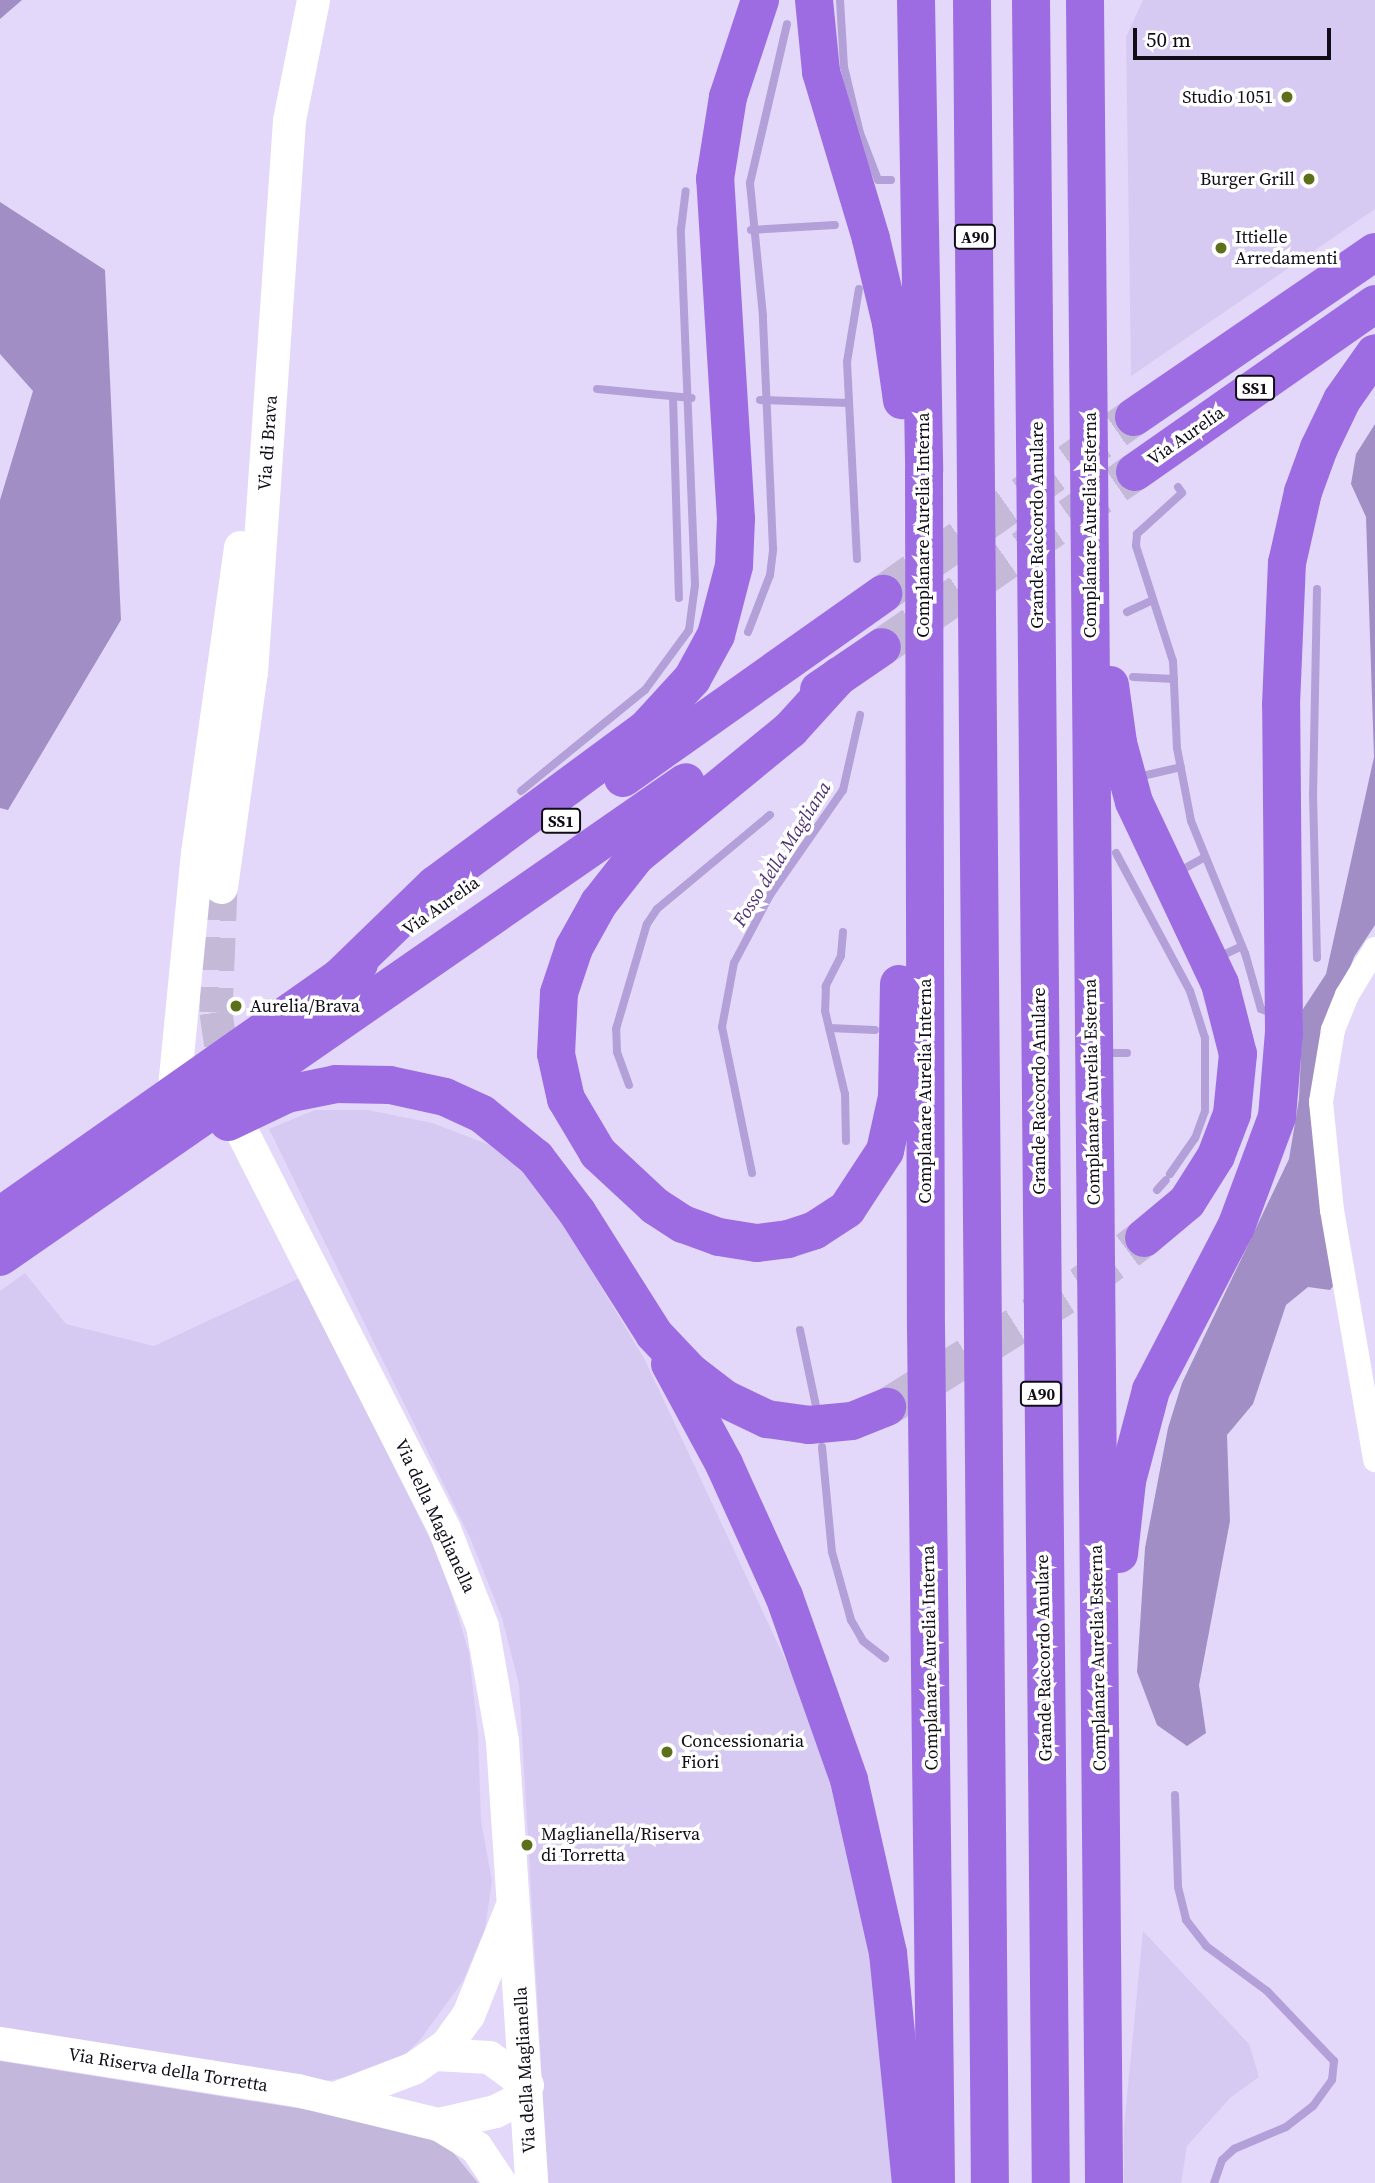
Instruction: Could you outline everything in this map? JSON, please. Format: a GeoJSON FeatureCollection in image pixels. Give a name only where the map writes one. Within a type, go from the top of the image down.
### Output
{"type":"FeatureCollection","features":[{"type":"Feature","properties":{"kind":"highway"},"geometry":{"type":"LineString","coordinates":[[339,978],[435,885],[646,729],[692,679],[716,635],[730,587],[736,519],[715,179],[728,97],[760,0]]}},
{"type":"Feature","properties":{"kind":"highway"},"geometry":{"type":"LineString","coordinates":[[814,0],[821,72],[871,239],[906,417],[924,471]]}},
{"type":"Feature","properties":{"kind":"highway","name":"Complanare Aurelia Interna"},"geometry":{"type":"LineString","coordinates":[[916,0],[924,471],[936,2183]]}},
{"type":"Feature","properties":{"kind":"highway","name":"A90"},"geometry":{"type":"LineString","coordinates":[[972,0],[979,473],[989,2183]]}},
{"type":"Feature","properties":{"kind":"highway","name":"Grande Raccordo Anulare"},"geometry":{"type":"LineString","coordinates":[[1031,0],[1051,2183]]}},
{"type":"Feature","properties":{"kind":"highway","name":"Complanare Aurelia Esterna"},"geometry":{"type":"LineString","coordinates":[[1085,0],[1092,578],[1090,900],[1104,2183]]}},
{"type":"Feature","properties":{"kind":"highway"},"geometry":{"type":"LineString","coordinates":[[1087,160],[1101,103],[1107,0]]}},
{"type":"Feature","properties":{"kind":"highway"},"geometry":{"type":"LineString","coordinates":[[1210,365],[1260,309],[1375,224]]}},
{"type":"Feature","properties":{"kind":"highway","name":"SS1"},"geometry":{"type":"LineString","coordinates":[[1134,417],[1375,252]]}},
{"type":"Feature","properties":{"kind":"highway","name":"Via Aurelia"},"geometry":{"type":"LineString","coordinates":[[1135,472],[1375,304]]}},
{"type":"Feature","properties":{"kind":"highway"},"geometry":{"type":"LineString","coordinates":[[1104,2132],[1122,2034],[1118,1607],[1122,1513],[1134,1446],[1151,1390],[1236,1227],[1277,1117],[1284,1032],[1281,705],[1287,563],[1303,492],[1319,448],[1342,400],[1375,353]]}},
{"type":"Feature","properties":{"kind":"highway"},"geometry":{"type":"LineString","coordinates":[[1092,578],[1128,785],[1220,984],[1238,1054],[1231,1114],[1216,1156],[1186,1202],[1144,1238]]}},
{"type":"Feature","properties":{"kind":"highway","name":"Via Aurelia"},"geometry":{"type":"LineString","coordinates":[[3,1241],[173,1097],[883,594]]}},
{"type":"Feature","properties":{"kind":"highway","name":"SS1"},"geometry":{"type":"LineString","coordinates":[[3,1241],[882,646]]}},
{"type":"Feature","properties":{"kind":"highway"},"geometry":{"type":"LineString","coordinates":[[839,676],[791,729],[636,856],[584,928],[566,971],[555,1035],[566,1099],[614,1171],[683,1224],[737,1242],[788,1239],[815,1230],[846,1209],[885,1151],[897,1097],[903,824],[924,725]]}},
{"type":"Feature","properties":{"kind":"highway"},"geometry":{"type":"LineString","coordinates":[[3,1241],[84,1215],[221,1126],[271,1100],[322,1086],[390,1085],[445,1097],[482,1114],[536,1158],[577,1212],[654,1334],[724,1464],[779,1584],[849,1780],[888,1953],[911,2183]]}},
{"type":"Feature","properties":{"kind":"highway"},"geometry":{"type":"LineString","coordinates":[[654,1334],[704,1384],[767,1419],[809,1425],[852,1421],[887,1407]]}},
{"type":"Feature","properties":{"kind":"street","name":"Via di Brava"},"geometry":{"type":"LineString","coordinates":[[221,887],[251,672],[289,120],[313,0]]}},
{"type":"Feature","properties":{"kind":"street"},"geometry":{"type":"LineString","coordinates":[[173,1097],[197,853],[241,543],[266,480]]}},
{"type":"Feature","properties":{"kind":"street"},"geometry":{"type":"LineString","coordinates":[[1375,949],[1347,995],[1333,1030],[1321,1102],[1332,1210],[1375,1460]]}},
{"type":"Feature","properties":{"kind":"street","name":"Via della Maglianella"},"geometry":{"type":"LineString","coordinates":[[243,1134],[444,1529],[471,1590],[498,1707],[527,2085],[531,2183]]}},
{"type":"Feature","properties":{"kind":"street"},"geometry":{"type":"LineString","coordinates":[[335,2098],[413,2068],[435,2054],[468,2015],[514,1901]]}},
{"type":"Feature","properties":{"kind":"street","name":"Via Riserva della Torretta"},"geometry":{"type":"LineString","coordinates":[[0,2043],[335,2098],[438,2124]]}},
{"type":"Feature","properties":{"kind":"street"},"geometry":{"type":"LineString","coordinates":[[435,2054],[489,2057],[527,2085],[513,2102],[495,2111],[438,2124]]}},
{"type":"Feature","properties":{"kind":"street"},"geometry":{"type":"LineString","coordinates":[[438,2124],[475,2147],[500,2183]]}},
{"type":"Feature","properties":{"kind":"shaded area"},"geometry":{"type":"Polygon","coordinates":[[[0,0],[22,0],[0,19],[0,0]]]}},
{"type":"Feature","properties":{"kind":"shaded area"},"geometry":{"type":"Polygon","coordinates":[[[1143,0],[1375,0],[1375,209],[1131,376],[1126,37],[1143,0]]]}},
{"type":"Feature","properties":{"kind":"shaded area"},"geometry":{"type":"Polygon","coordinates":[[[0,202],[105,270],[121,620],[8,810],[0,808],[0,500],[33,391],[0,354],[0,202]]]}},
{"type":"Feature","properties":{"kind":"shaded area"},"geometry":{"type":"Polygon","coordinates":[[[1375,424],[1375,925],[1354,957],[1327,1030],[1334,1285],[1330,1290],[1308,1287],[1286,1305],[1253,1404],[1227,1435],[1230,1521],[1199,1685],[1206,1733],[1187,1746],[1157,1725],[1137,1672],[1145,1548],[1168,1428],[1182,1383],[1289,1159],[1299,1099],[1303,1009],[1326,974],[1374,757],[1366,517],[1351,484],[1356,454],[1375,424]]]}},
{"type":"Feature","properties":{"kind":"shaded area"},"geometry":{"type":"Polygon","coordinates":[[[315,1110],[368,1110],[432,1123],[490,1145],[522,1171],[557,1214],[644,1358],[814,1721],[874,1960],[899,2183],[548,2183],[519,1685],[502,1618],[471,1540],[269,1129],[315,1110]]]}},
{"type":"Feature","properties":{"kind":"shaded area"},"geometry":{"type":"Polygon","coordinates":[[[25,1273],[66,1324],[154,1346],[300,1278],[443,1565],[469,1653],[478,1733],[481,1821],[492,1881],[485,1929],[463,1981],[420,2040],[391,2068],[326,2081],[0,2031],[0,1291],[25,1273]]]}},
{"type":"Feature","properties":{"kind":"shaded area"},"geometry":{"type":"Polygon","coordinates":[[[1143,1931],[1249,2044],[1259,2077],[1230,2098],[1187,2146],[1181,2183],[1124,2183],[1124,2127],[1143,1931]]]}},
{"type":"Feature","properties":{"kind":"shaded area"},"geometry":{"type":"Polygon","coordinates":[[[0,2061],[403,2125],[443,2140],[478,2183],[0,2183],[0,2061]]]}},
{"type":"Feature","properties":{"kind":"waterway"},"geometry":{"type":"LineString","coordinates":[[840,0],[844,67],[860,133],[878,180],[891,180]]}},
{"type":"Feature","properties":{"kind":"waterway"},"geometry":{"type":"LineString","coordinates":[[748,632],[770,575],[773,549],[763,316],[750,183],[787,24]]}},
{"type":"Feature","properties":{"kind":"waterway"},"geometry":{"type":"LineString","coordinates":[[521,791],[645,690],[689,630],[695,585],[681,229],[686,191]]}},
{"type":"Feature","properties":{"kind":"waterway"},"geometry":{"type":"LineString","coordinates":[[751,230],[835,225]]}},
{"type":"Feature","properties":{"kind":"waterway","name":"Fosso della Magliana"},"geometry":{"type":"LineString","coordinates":[[857,559],[847,362],[859,289]]}},
{"type":"Feature","properties":{"kind":"waterway"},"geometry":{"type":"LineString","coordinates":[[597,389],[692,398]]}},
{"type":"Feature","properties":{"kind":"waterway"},"geometry":{"type":"LineString","coordinates":[[673,397],[679,598]]}},
{"type":"Feature","properties":{"kind":"waterway"},"geometry":{"type":"LineString","coordinates":[[760,400],[849,403]]}},
{"type":"Feature","properties":{"kind":"waterway"},"geometry":{"type":"LineString","coordinates":[[1178,487],[1182,493],[1137,534],[1136,546],[1173,661],[1177,748],[1191,821],[1245,953],[1261,1009],[1269,1012]]}},
{"type":"Feature","properties":{"kind":"waterway"},"geometry":{"type":"LineString","coordinates":[[1317,589],[1313,794],[1317,958]]}},
{"type":"Feature","properties":{"kind":"waterway"},"geometry":{"type":"LineString","coordinates":[[1127,612],[1151,601]]}},
{"type":"Feature","properties":{"kind":"waterway"},"geometry":{"type":"LineString","coordinates":[[1133,677],[1174,679]]}},
{"type":"Feature","properties":{"kind":"waterway","name":"Fosso della Magliana"},"geometry":{"type":"LineString","coordinates":[[752,1173],[722,1027],[734,963],[770,895],[843,790],[860,715]]}},
{"type":"Feature","properties":{"kind":"waterway"},"geometry":{"type":"LineString","coordinates":[[1138,777],[1181,767]]}},
{"type":"Feature","properties":{"kind":"waterway"},"geometry":{"type":"LineString","coordinates":[[629,1085],[617,1052],[616,1029],[647,924],[657,909],[770,815]]}},
{"type":"Feature","properties":{"kind":"waterway"},"geometry":{"type":"LineString","coordinates":[[1116,853],[1190,991],[1205,1038],[1205,1111],[1195,1138],[1170,1174]]}},
{"type":"Feature","properties":{"kind":"waterway"},"geometry":{"type":"LineString","coordinates":[[1178,872],[1205,857]]}},
{"type":"Feature","properties":{"kind":"waterway"},"geometry":{"type":"LineString","coordinates":[[843,932],[841,956],[826,986],[825,1011],[845,1094],[846,1141]]}},
{"type":"Feature","properties":{"kind":"waterway"},"geometry":{"type":"LineString","coordinates":[[1223,955],[1242,946]]}},
{"type":"Feature","properties":{"kind":"waterway"},"geometry":{"type":"LineString","coordinates":[[829,1028],[875,1030]]}},
{"type":"Feature","properties":{"kind":"waterway"},"geometry":{"type":"LineString","coordinates":[[1113,1053],[1127,1053]]}},
{"type":"Feature","properties":{"kind":"waterway"},"geometry":{"type":"LineString","coordinates":[[1157,1190],[1166,1180]]}},
{"type":"Feature","properties":{"kind":"waterway","name":"Fosso della Magliana"},"geometry":{"type":"LineString","coordinates":[[800,1330],[816,1406]]}},
{"type":"Feature","properties":{"kind":"waterway","name":"Fosso della Magliana"},"geometry":{"type":"LineString","coordinates":[[822,1447],[832,1552],[851,1620],[863,1641],[885,1658]]}},
{"type":"Feature","properties":{"kind":"waterway","name":"Fosso della Magliana"},"geometry":{"type":"LineString","coordinates":[[1175,1795],[1178,1887],[1186,1920],[1206,1946],[1267,1991],[1334,2061],[1332,2080],[1313,2106],[1286,2127],[1234,2149],[1222,2160],[1214,2183]]}},
{"type":"Feature","properties":{"kind":"tunnel"},"geometry":{"type":"LineString","coordinates":[[883,594],[1134,417]]}},
{"type":"Feature","properties":{"kind":"tunnel"},"geometry":{"type":"LineString","coordinates":[[882,647],[1135,472]]}},
{"type":"Feature","properties":{"kind":"tunnel"},"geometry":{"type":"LineString","coordinates":[[221,887],[216,1012],[226,1082]]}},
{"type":"Feature","properties":{"kind":"tunnel"},"geometry":{"type":"LineString","coordinates":[[887,1407],[1082,1285],[1144,1238]]}},
{"type":"Feature","properties":{"kind":"place","name":"Studio 1051"},"geometry":{"type":"Point","coordinates":[1287,97]}},
{"type":"Feature","properties":{"kind":"place","name":"Burger Grill"},"geometry":{"type":"Point","coordinates":[1309,179]}},
{"type":"Feature","properties":{"kind":"place","name":"Ittielle Arredamenti"},"geometry":{"type":"Point","coordinates":[1221,248]}},
{"type":"Feature","properties":{"kind":"place","name":"Aurelia/Brava"},"geometry":{"type":"Point","coordinates":[236,1006]}},
{"type":"Feature","properties":{"kind":"place","name":"Concessionaria Fiori"},"geometry":{"type":"Point","coordinates":[667,1752]}},
{"type":"Feature","properties":{"kind":"place","name":"Maglianella/Riserva di Torretta"},"geometry":{"type":"Point","coordinates":[527,1845]}}]}
